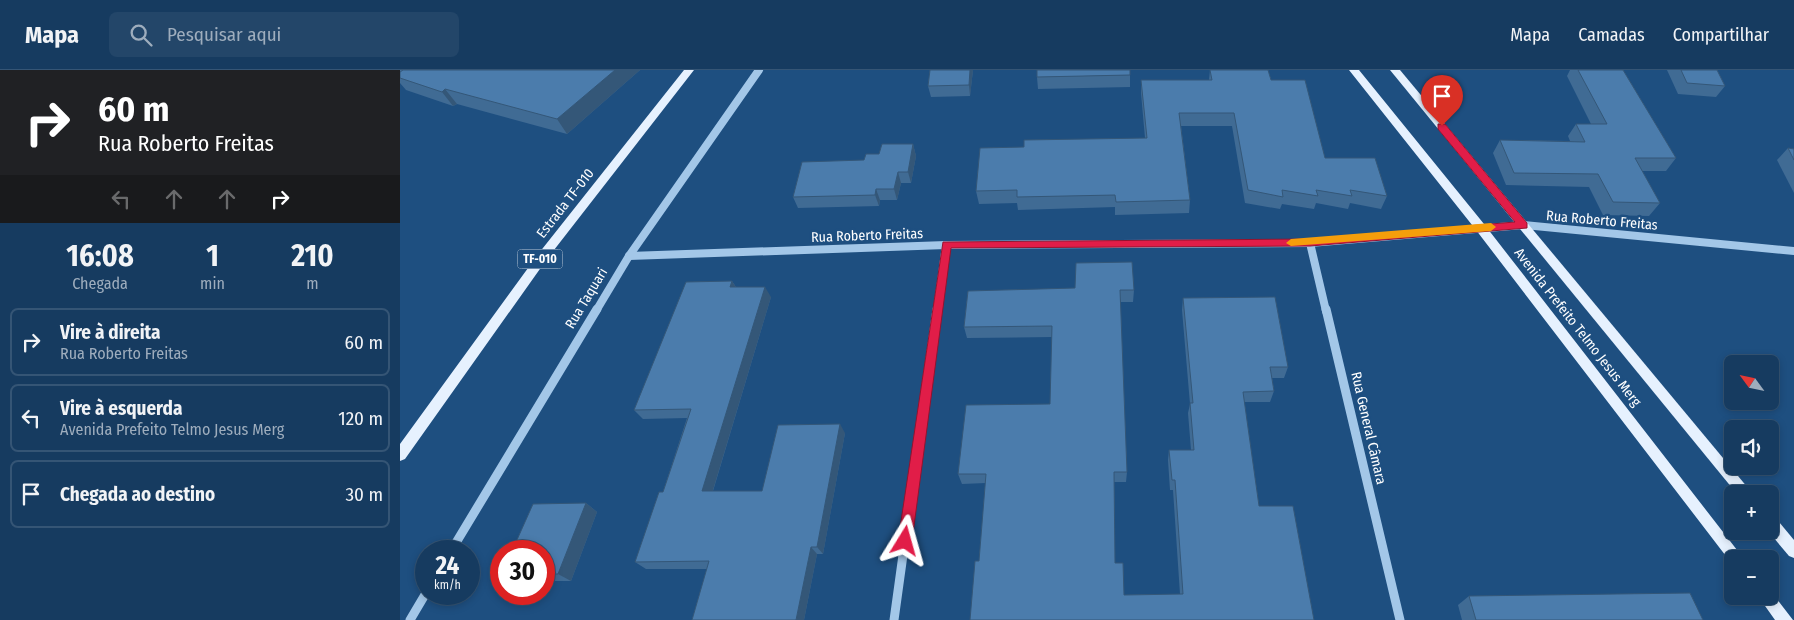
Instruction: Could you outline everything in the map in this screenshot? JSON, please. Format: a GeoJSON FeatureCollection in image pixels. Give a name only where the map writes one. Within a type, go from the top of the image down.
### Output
{"type":"FeatureCollection","features":[{"type":"Feature","properties":{"kind":"main road","name":"Estrada TF-010"},"geometry":{"type":"LineString","coordinates":[[400,455],[543,256],[689,70]]}},
{"type":"Feature","properties":{"kind":"main road","name":"Avenida Prefeito Telmo Jesus Merg"},"geometry":{"type":"LineString","coordinates":[[1354,70],[1480,228],[1730,550]]}},
{"type":"Feature","properties":{"kind":"main road","name":"Avenida Prefeito Telmo Jesus Merg"},"geometry":{"type":"LineString","coordinates":[[1395,70],[1739,485]]}},
{"type":"Feature","properties":{"kind":"main road"},"geometry":{"type":"LineString","coordinates":[[1779,533],[1794,551]]}},
{"type":"Feature","properties":{"kind":"main road"},"geometry":{"type":"LineString","coordinates":[[1773,605],[1784,620]]}},
{"type":"Feature","properties":{"kind":"street","name":"Rua Taquari"},"geometry":{"type":"LineString","coordinates":[[458,540],[629,256],[759,70]]}},
{"type":"Feature","properties":{"kind":"street","name":"Rua Roberto Freitas"},"geometry":{"type":"LineString","coordinates":[[629,256],[946,245],[1310,242],[1523,225],[1794,251]]}},
{"type":"Feature","properties":{"kind":"street","name":"Rua General Câmara"},"geometry":{"type":"LineString","coordinates":[[1310,242],[1400,620]]}},
{"type":"Feature","properties":{"kind":"street"},"geometry":{"type":"LineString","coordinates":[[894,620],[946,245]]}},
{"type":"Feature","properties":{"kind":"street"},"geometry":{"type":"LineString","coordinates":[[410,620],[419,605]]}},
{"type":"Feature","properties":{"kind":"building"},"geometry":{"type":"Polygon","coordinates":[[[403,70],[615,70],[557,119],[445,89],[442,92],[400,78],[400,72],[403,70]]]}},
{"type":"Feature","properties":{"kind":"building"},"geometry":{"type":"Polygon","coordinates":[[[930,70],[970,70],[969,85],[928,86],[930,70]]]}},
{"type":"Feature","properties":{"kind":"building"},"geometry":{"type":"Polygon","coordinates":[[[1037,70],[1130,70],[1130,75],[1037,77],[1037,70]]]}},
{"type":"Feature","properties":{"kind":"building"},"geometry":{"type":"Polygon","coordinates":[[[1210,70],[1268,70],[1271,80],[1305,80],[1325,158],[1375,158],[1387,196],[1350,190],[1352,196],[1316,190],[1318,196],[1282,190],[1283,197],[1248,190],[1234,113],[1179,113],[1190,200],[1116,202],[1115,195],[1017,197],[1017,190],[976,191],[980,148],[1024,147],[1024,140],[1147,138],[1141,80],[1212,80],[1210,70]]]}},
{"type":"Feature","properties":{"kind":"building"},"geometry":{"type":"Polygon","coordinates":[[[1578,70],[1623,70],[1676,158],[1635,158],[1660,203],[1613,202],[1598,174],[1514,173],[1500,140],[1585,142],[1576,124],[1607,124],[1578,70]]]}},
{"type":"Feature","properties":{"kind":"building"},"geometry":{"type":"Polygon","coordinates":[[[1681,70],[1717,70],[1725,86],[1687,83],[1681,70]]]}},
{"type":"Feature","properties":{"kind":"building"},"geometry":{"type":"Polygon","coordinates":[[[882,144],[913,144],[908,172],[898,172],[894,189],[876,189],[875,195],[793,197],[802,162],[864,160],[866,154],[879,154],[882,144]]]}},
{"type":"Feature","properties":{"kind":"building"},"geometry":{"type":"Polygon","coordinates":[[[1788,148],[1794,149],[1794,160],[1788,148]]]}},
{"type":"Feature","properties":{"kind":"building"},"geometry":{"type":"Polygon","coordinates":[[[1132,262],[1134,290],[1120,290],[1127,472],[1114,472],[1115,563],[1123,563],[1124,595],[1183,594],[1175,480],[1172,480],[1169,450],[1194,450],[1190,403],[1193,403],[1183,298],[1275,297],[1288,367],[1270,367],[1274,391],[1243,392],[1259,506],[1293,506],[1314,620],[970,620],[975,561],[979,561],[986,474],[958,474],[966,405],[1050,404],[1052,326],[964,327],[968,291],[1075,288],[1076,263],[1132,262]]]}},
{"type":"Feature","properties":{"kind":"building"},"geometry":{"type":"Polygon","coordinates":[[[732,281],[730,287],[765,287],[702,491],[762,491],[778,425],[840,424],[817,547],[811,547],[796,620],[692,620],[709,561],[635,562],[659,492],[663,492],[691,409],[634,410],[686,282],[732,281]]]}},
{"type":"Feature","properties":{"kind":"building"},"geometry":{"type":"Polygon","coordinates":[[[586,503],[558,574],[555,574],[555,540],[517,540],[533,504],[586,503]]]}},
{"type":"Feature","properties":{"kind":"building"},"geometry":{"type":"Polygon","coordinates":[[[1690,593],[1703,620],[1476,620],[1469,596],[1690,593]]]}},
{"type":"Feature","properties":{"kind":"slow traffic"},"geometry":{"type":"LineString","coordinates":[[1291,243],[1491,227]]}},
{"type":"Feature","properties":{"kind":"route"},"geometry":{"type":"LineString","coordinates":[[905,541],[946,245],[1310,242],[1523,225],[1442,126]]}}]}
